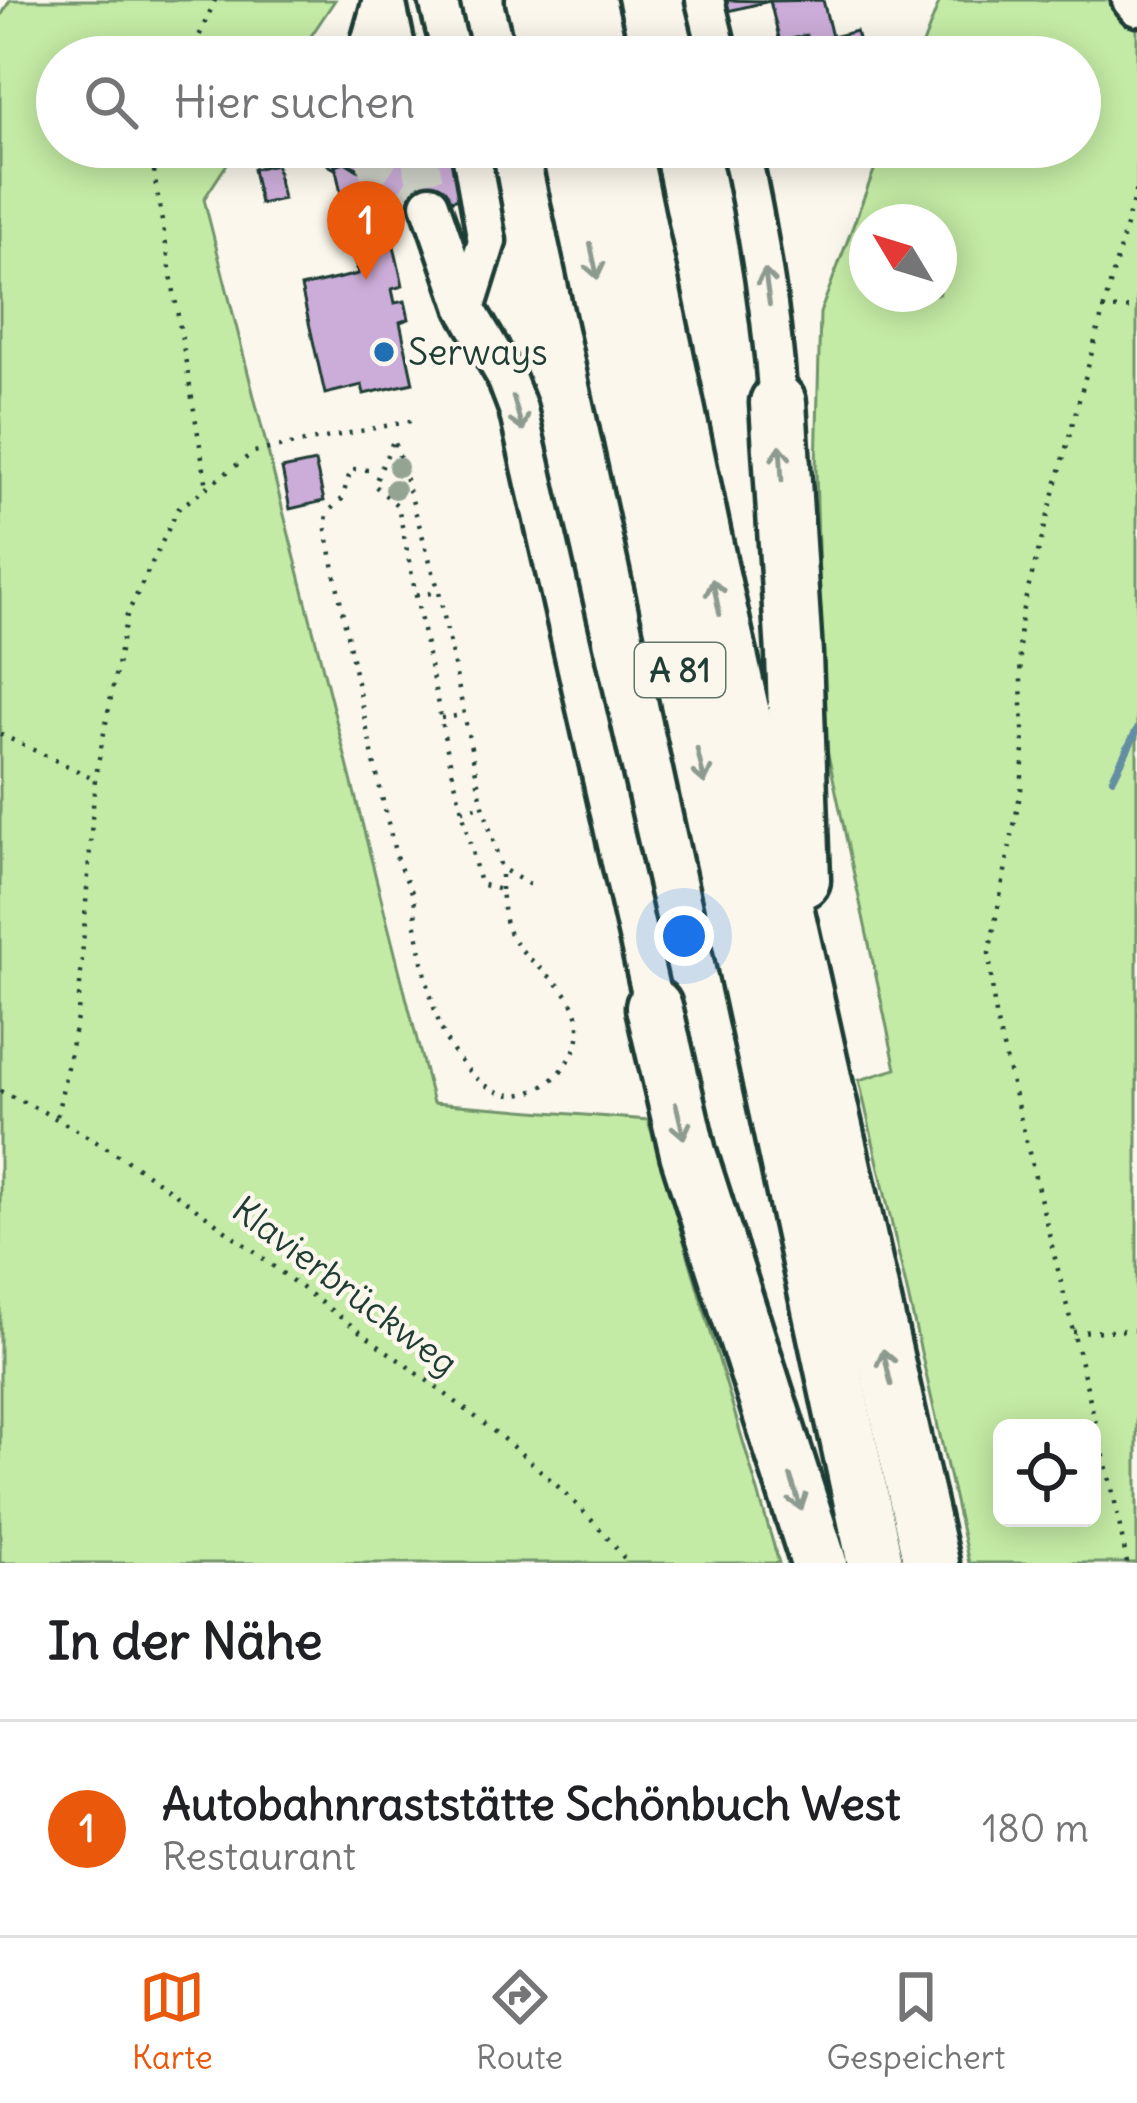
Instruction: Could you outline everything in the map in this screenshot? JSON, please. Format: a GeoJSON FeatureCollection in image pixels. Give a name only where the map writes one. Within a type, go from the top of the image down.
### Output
{"type":"FeatureCollection","features":[{"type":"Feature","properties":{"kind":"highway"},"geometry":{"type":"LineString","coordinates":[[534,0],[543,36]]}},
{"type":"Feature","properties":{"kind":"highway"},"geometry":{"type":"LineString","coordinates":[[587,0],[595,36]]}},
{"type":"Feature","properties":{"kind":"highway","name":"A 81"},"geometry":{"type":"LineString","coordinates":[[574,168],[875,1563]]}},
{"type":"Feature","properties":{"kind":"highway","name":"A 81"},"geometry":{"type":"LineString","coordinates":[[627,168],[931,1563]]}},
{"type":"Feature","properties":{"kind":"highway"},"geometry":{"type":"LineString","coordinates":[[778,403],[794,653],[805,999]]}},
{"type":"Feature","properties":{"kind":"highway"},"geometry":{"type":"LineString","coordinates":[[654,1007],[688,1153],[819,1563]]}},
{"type":"Feature","properties":{"kind":"lane"},"geometry":{"type":"LineString","coordinates":[[373,36],[384,0]]}},
{"type":"Feature","properties":{"kind":"lane"},"geometry":{"type":"LineString","coordinates":[[384,0],[393,36]]}},
{"type":"Feature","properties":{"kind":"lane"},"geometry":{"type":"LineString","coordinates":[[438,0],[447,36]]}},
{"type":"Feature","properties":{"kind":"lane"},"geometry":{"type":"LineString","coordinates":[[705,0],[714,36]]}},
{"type":"Feature","properties":{"kind":"lane"},"geometry":{"type":"LineString","coordinates":[[1131,0],[1137,7]]}},
{"type":"Feature","properties":{"kind":"lane"},"geometry":{"type":"LineString","coordinates":[[466,308],[488,241],[474,168]]}},
{"type":"Feature","properties":{"kind":"lane"},"geometry":{"type":"LineString","coordinates":[[744,168],[770,310],[778,403]]}},
{"type":"Feature","properties":{"kind":"lane"},"geometry":{"type":"LineString","coordinates":[[422,208],[518,409],[654,1007]]}},
{"type":"Feature","properties":{"kind":"path"},"geometry":{"type":"LineString","coordinates":[[199,36],[215,0]]}},
{"type":"Feature","properties":{"kind":"path"},"geometry":{"type":"LineString","coordinates":[[155,168],[207,487]]}},
{"type":"Feature","properties":{"kind":"path"},"geometry":{"type":"LineString","coordinates":[[1126,1563],[995,1015],[989,953],[1021,790],[1019,637],[1023,608],[1137,185]]}},
{"type":"Feature","properties":{"kind":"path"},"geometry":{"type":"LineString","coordinates":[[1102,309],[1137,308]]}},
{"type":"Feature","properties":{"kind":"path"},"geometry":{"type":"LineString","coordinates":[[57,1116],[78,1013],[95,779],[127,615],[178,509],[254,452],[410,421]]}},
{"type":"Feature","properties":{"kind":"path"},"geometry":{"type":"LineString","coordinates":[[368,470],[351,469],[342,500],[328,512],[326,524],[397,862],[414,898],[442,1029],[453,1052],[493,1091],[523,1094],[565,1071],[579,1032],[577,1012],[566,993],[537,969],[509,933],[501,868],[483,806],[440,592],[394,439],[374,485],[398,506],[480,884],[501,890]]}},
{"type":"Feature","properties":{"kind":"path"},"geometry":{"type":"LineString","coordinates":[[403,531],[420,528]]}},
{"type":"Feature","properties":{"kind":"path"},"geometry":{"type":"LineString","coordinates":[[416,596],[440,592]]}},
{"type":"Feature","properties":{"kind":"path"},"geometry":{"type":"LineString","coordinates":[[441,718],[464,715]]}},
{"type":"Feature","properties":{"kind":"path"},"geometry":{"type":"LineString","coordinates":[[0,734],[95,779]]}},
{"type":"Feature","properties":{"kind":"path"},"geometry":{"type":"LineString","coordinates":[[462,811],[483,806]]}},
{"type":"Feature","properties":{"kind":"path"},"geometry":{"type":"LineString","coordinates":[[501,868],[530,885]]}},
{"type":"Feature","properties":{"kind":"path","name":"Klavierbrückweg"},"geometry":{"type":"LineString","coordinates":[[0,1090],[57,1116],[170,1187],[456,1404],[577,1507],[628,1563]]}},
{"type":"Feature","properties":{"kind":"path"},"geometry":{"type":"LineString","coordinates":[[1073,1332],[1137,1330]]}},
{"type":"Feature","properties":{"kind":"green space"},"geometry":{"type":"Polygon","coordinates":[[[10,0],[335,0],[311,36],[36,36],[36,168],[224,168],[204,199],[433,1103],[648,1120],[779,1563],[0,1563],[0,18],[10,0]]]}},
{"type":"Feature","properties":{"kind":"green space"},"geometry":{"type":"Polygon","coordinates":[[[940,0],[1114,0],[1137,29],[1137,1563],[969,1563],[859,1080],[896,1069],[823,731],[816,469],[820,313],[849,237],[849,312],[957,312],[957,204],[861,204],[875,168],[1101,168],[1101,36],[926,36],[940,0]]]}},
{"type":"Feature","properties":{"kind":"building"},"geometry":{"type":"Polygon","coordinates":[[[721,0],[770,1],[724,12],[721,0]]]}},
{"type":"Feature","properties":{"kind":"building"},"geometry":{"type":"Polygon","coordinates":[[[823,0],[832,36],[779,36],[770,1],[823,0]]]}},
{"type":"Feature","properties":{"kind":"building"},"geometry":{"type":"Polygon","coordinates":[[[277,168],[283,199],[260,204],[253,169],[277,168]]]}},
{"type":"Feature","properties":{"kind":"building"},"geometry":{"type":"Polygon","coordinates":[[[336,168],[355,168],[380,184],[403,286],[392,289],[395,303],[405,301],[409,319],[400,322],[413,383],[364,394],[362,385],[325,394],[301,287],[358,274],[336,168]]]}},
{"type":"Feature","properties":{"kind":"building"},"geometry":{"type":"Polygon","coordinates":[[[358,168],[454,168],[460,198],[400,211],[384,200],[380,184],[362,175],[364,171],[358,168]]]}},
{"type":"Feature","properties":{"kind":"building"},"geometry":{"type":"Polygon","coordinates":[[[315,462],[324,501],[290,509],[282,469],[315,462]]]}},
{"type":"Feature","properties":{"kind":"waterway"},"geometry":{"type":"LineString","coordinates":[[1113,778],[1137,730]]}},
{"type":"Feature","properties":{"kind":"tunnel"},"geometry":{"type":"LineString","coordinates":[[377,168],[408,191],[414,212]]}},
{"type":"Feature","properties":{"kind":"tunnel"},"geometry":{"type":"LineString","coordinates":[[422,168],[430,204]]}},
{"type":"Feature","properties":{"kind":"place","name":"Autobahnraststätte Schönbuch West"},"geometry":{"type":"Point","coordinates":[366,280]}},
{"type":"Feature","properties":{"kind":"place","name":"Serways"},"geometry":{"type":"Point","coordinates":[384,352]}}]}
